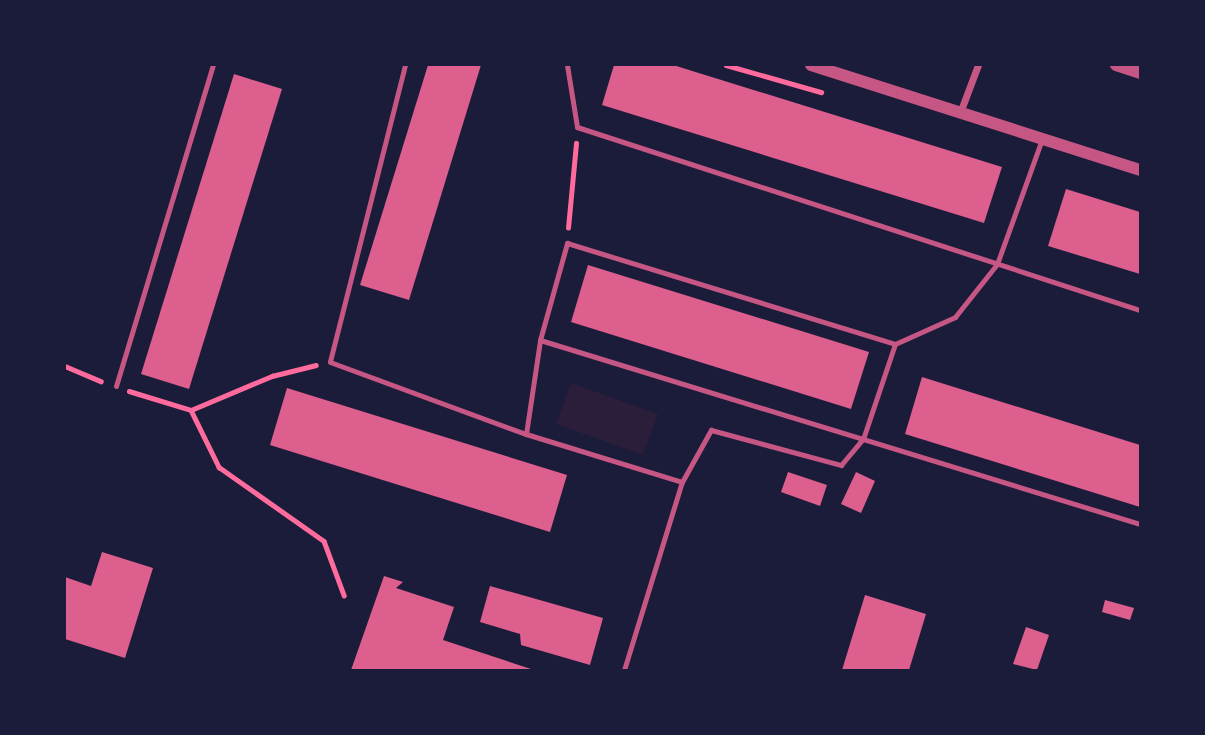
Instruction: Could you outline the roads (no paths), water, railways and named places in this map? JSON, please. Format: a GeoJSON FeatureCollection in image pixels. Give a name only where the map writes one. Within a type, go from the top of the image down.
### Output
{"type":"FeatureCollection","features":[{"type":"Feature","properties":{"kind":"street"},"geometry":{"type":"LineString","coordinates":[[811,65],[961,110],[1140,170]]}},
{"type":"Feature","properties":{"kind":"street"},"geometry":{"type":"LineString","coordinates":[[961,110],[978,65]]}},
{"type":"Feature","properties":{"kind":"street"},"geometry":{"type":"LineString","coordinates":[[1116,65],[1140,73]]}},
{"type":"Feature","properties":{"kind":"lane"},"geometry":{"type":"LineString","coordinates":[[116,386],[213,65]]}},
{"type":"Feature","properties":{"kind":"lane"},"geometry":{"type":"LineString","coordinates":[[405,65],[330,362],[526,434],[682,482]]}},
{"type":"Feature","properties":{"kind":"lane"},"geometry":{"type":"LineString","coordinates":[[567,65],[577,127],[1140,310]]}},
{"type":"Feature","properties":{"kind":"lane"},"geometry":{"type":"LineString","coordinates":[[526,434],[540,340],[567,243],[895,345],[955,317],[998,264],[1042,139]]}},
{"type":"Feature","properties":{"kind":"lane"},"geometry":{"type":"LineString","coordinates":[[540,340],[1140,524]]}},
{"type":"Feature","properties":{"kind":"lane"},"geometry":{"type":"LineString","coordinates":[[624,670],[682,482],[711,430],[841,465],[863,439],[895,345]]}}]}
